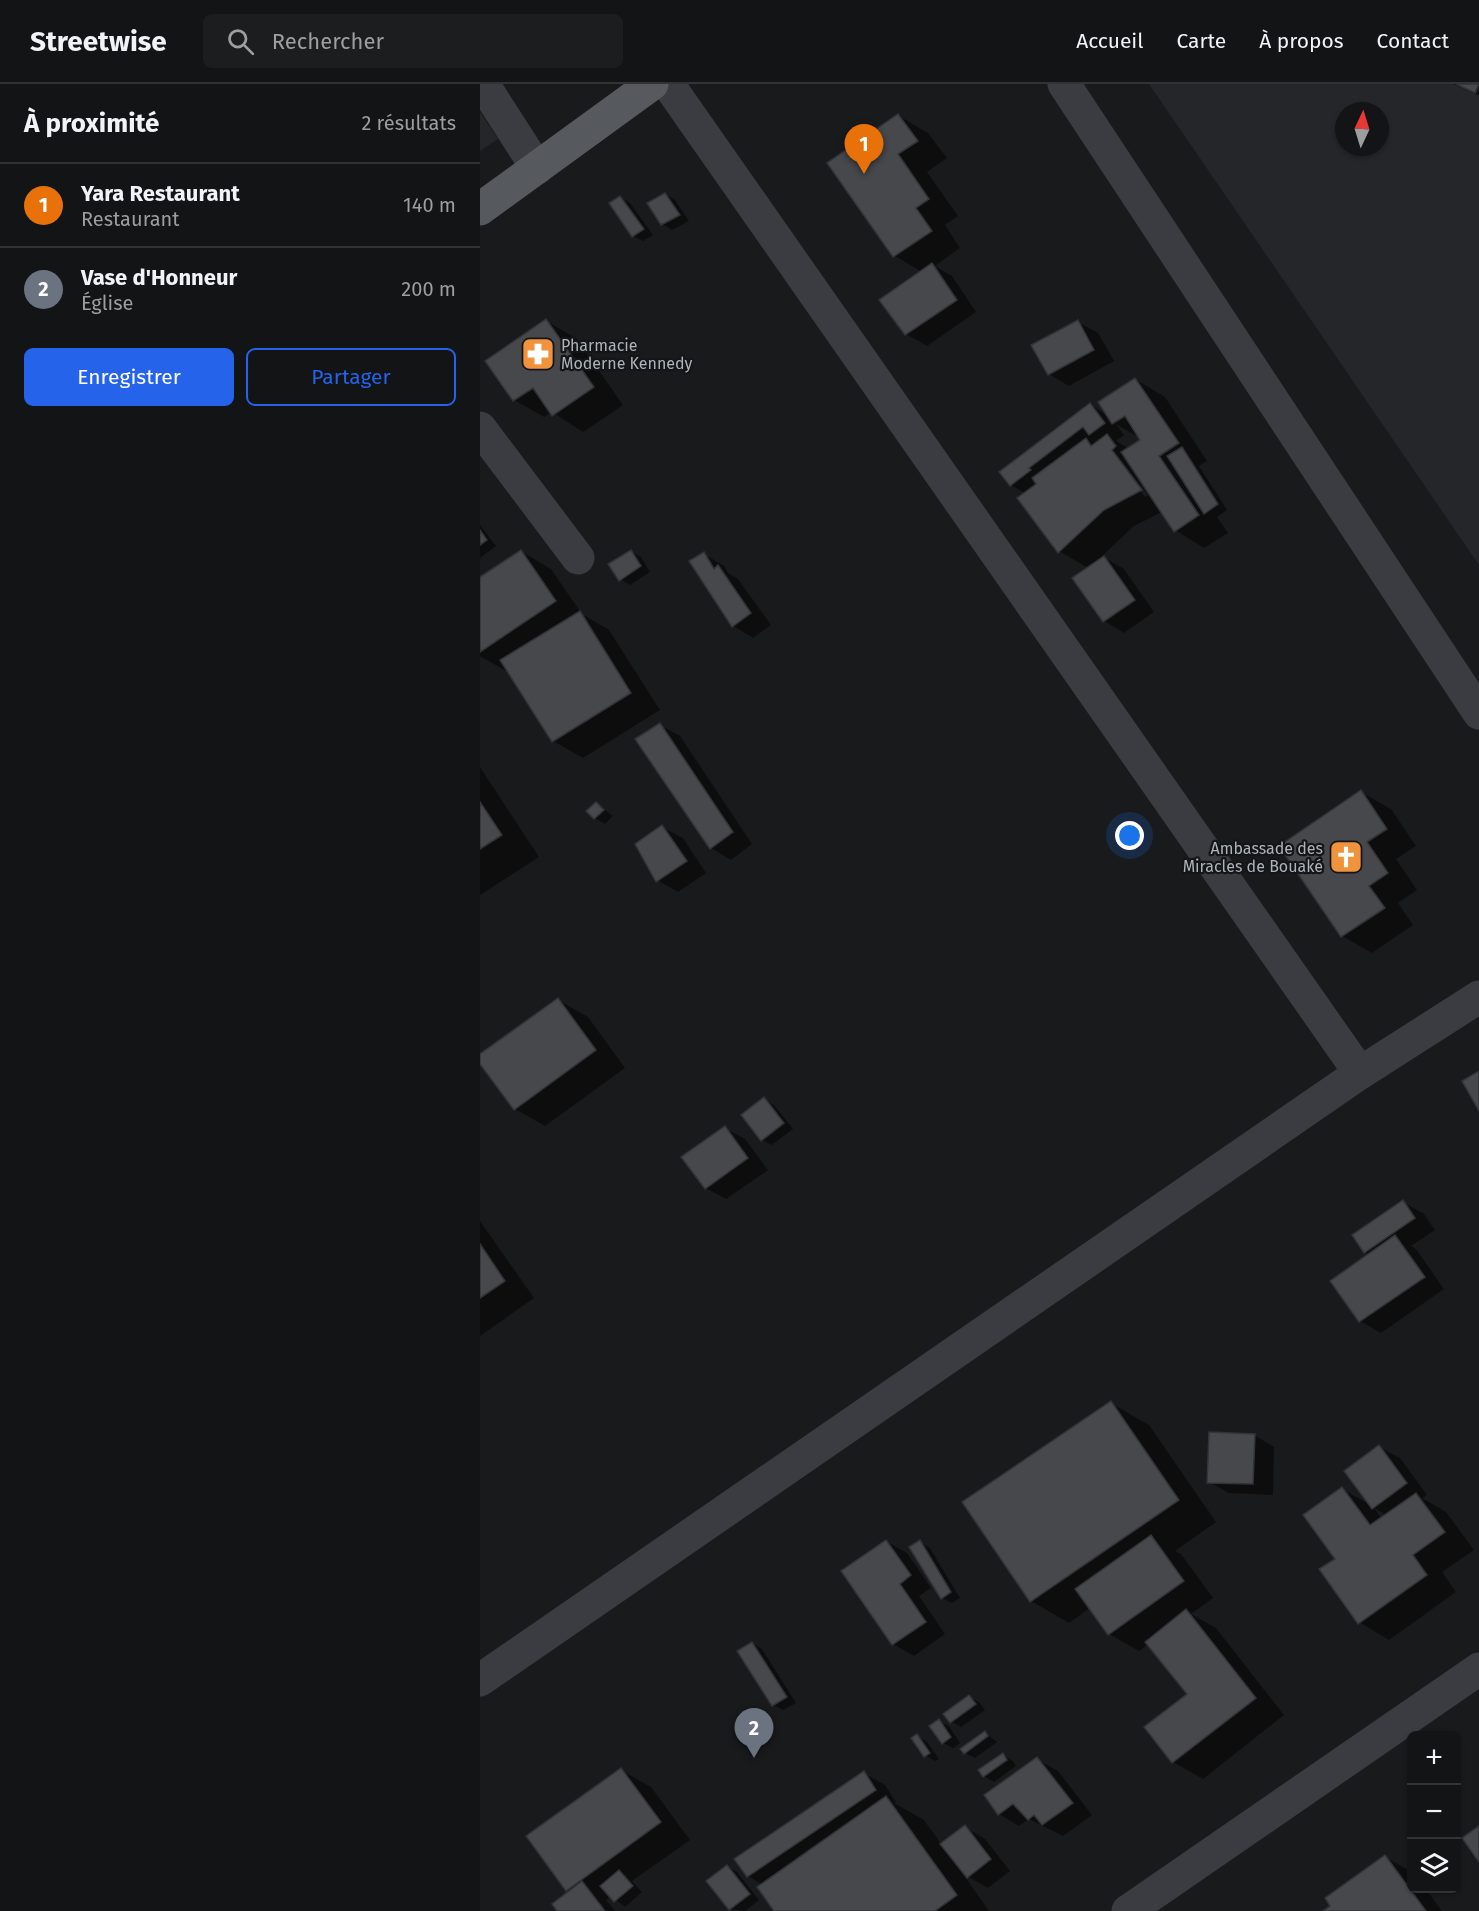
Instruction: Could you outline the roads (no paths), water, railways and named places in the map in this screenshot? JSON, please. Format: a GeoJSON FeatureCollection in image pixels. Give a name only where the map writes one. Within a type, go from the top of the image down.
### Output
{"type":"FeatureCollection","features":[{"type":"Feature","properties":{"kind":"main road"},"geometry":{"type":"LineString","coordinates":[[480,209],[652,84]]}},
{"type":"Feature","properties":{"kind":"street"},"geometry":{"type":"LineString","coordinates":[[483,84],[537,168]]}},
{"type":"Feature","properties":{"kind":"street"},"geometry":{"type":"LineString","coordinates":[[668,84],[1360,1073]]}},
{"type":"Feature","properties":{"kind":"street"},"geometry":{"type":"LineString","coordinates":[[1064,84],[1479,713]]}},
{"type":"Feature","properties":{"kind":"street"},"geometry":{"type":"LineString","coordinates":[[480,428],[578,558]]}},
{"type":"Feature","properties":{"kind":"street"},"geometry":{"type":"LineString","coordinates":[[480,1680],[1360,1073],[1479,997]]}},
{"type":"Feature","properties":{"kind":"street"},"geometry":{"type":"LineString","coordinates":[[1128,1911],[1479,1669]]}},
{"type":"Feature","properties":{"kind":"place","name":"Yara Restaurant"},"geometry":{"type":"Point","coordinates":[864,174]}},
{"type":"Feature","properties":{"kind":"place","name":"Pharmacie Moderne Kennedy"},"geometry":{"type":"Point","coordinates":[538,354]}},
{"type":"Feature","properties":{"kind":"place","name":"Ambassade des Miracles de Bouaké"},"geometry":{"type":"Point","coordinates":[1346,857]}},
{"type":"Feature","properties":{"kind":"place","name":"Vase d'Honneur"},"geometry":{"type":"Point","coordinates":[754,1758]}}]}
